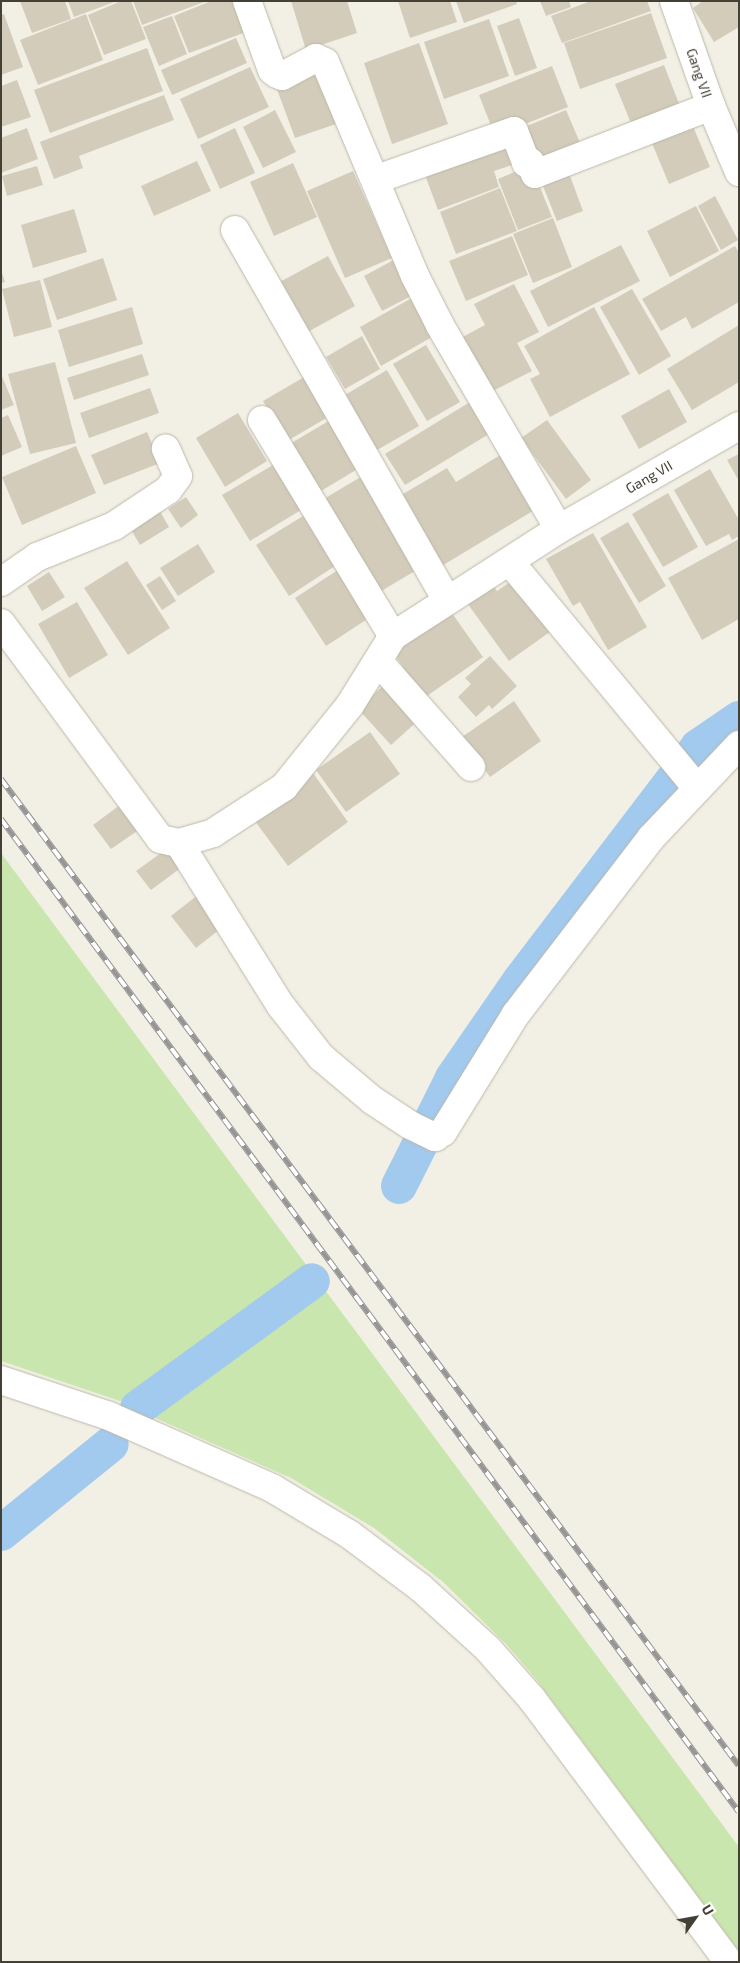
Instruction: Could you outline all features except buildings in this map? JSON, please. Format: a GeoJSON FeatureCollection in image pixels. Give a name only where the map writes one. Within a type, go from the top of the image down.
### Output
{"type":"FeatureCollection","features":[{"type":"Feature","properties":{"kind":"street"},"geometry":{"type":"LineString","coordinates":[[247,1],[272,70],[277,74],[282,76],[316,58],[325,62],[377,178],[416,276],[440,325],[559,529]]}},
{"type":"Feature","properties":{"kind":"street","name":"Gang VII"},"geometry":{"type":"LineString","coordinates":[[674,1],[710,106],[739,172]]}},
{"type":"Feature","properties":{"kind":"street"},"geometry":{"type":"LineString","coordinates":[[377,178],[514,130],[526,164],[530,162],[535,174],[710,106]]}},
{"type":"Feature","properties":{"kind":"street"},"geometry":{"type":"LineString","coordinates":[[235,230],[448,600]]}},
{"type":"Feature","properties":{"kind":"street"},"geometry":{"type":"LineString","coordinates":[[1,623],[160,839],[179,844],[213,833],[284,787],[350,705],[393,636],[262,420]]}},
{"type":"Feature","properties":{"kind":"street","name":"Gang VII"},"geometry":{"type":"LineString","coordinates":[[393,636],[559,529],[739,426]]}},
{"type":"Feature","properties":{"kind":"street"},"geometry":{"type":"LineString","coordinates":[[1,582],[38,557],[114,526],[175,484],[178,476],[166,448]]}},
{"type":"Feature","properties":{"kind":"street"},"geometry":{"type":"LineString","coordinates":[[510,562],[684,773]]}},
{"type":"Feature","properties":{"kind":"street"},"geometry":{"type":"LineString","coordinates":[[378,661],[471,767]]}},
{"type":"Feature","properties":{"kind":"street"},"geometry":{"type":"LineString","coordinates":[[179,844],[281,1006],[321,1057],[372,1100],[410,1125],[435,1137],[443,1132],[516,1014],[651,838],[684,773],[739,745]]}},
{"type":"Feature","properties":{"kind":"street"},"geometry":{"type":"LineString","coordinates":[[1,1380],[109,1416],[264,1484],[314,1511],[421,1588],[488,1649],[532,1699],[649,1852],[729,1962]]}},
{"type":"Feature","properties":{"kind":"green space"},"geometry":{"type":"Polygon","coordinates":[[[1,853],[310,1270],[129,1404],[1,1361],[1,853]]]}},
{"type":"Feature","properties":{"kind":"green space"},"geometry":{"type":"Polygon","coordinates":[[[325,1290],[739,1847],[739,1952],[536,1679],[506,1644],[443,1582],[374,1528],[291,1478],[153,1417],[325,1290]]]}},
{"type":"Feature","properties":{"kind":"waterway"},"geometry":{"type":"LineString","coordinates":[[399,1186],[453,1078],[520,981],[698,747],[739,719]]}},
{"type":"Feature","properties":{"kind":"waterway"},"geometry":{"type":"LineString","coordinates":[[138,1408],[312,1281]]}},
{"type":"Feature","properties":{"kind":"waterway"},"geometry":{"type":"LineString","coordinates":[[1,1533],[111,1444]]}},
{"type":"Feature","properties":{"kind":"railway"},"geometry":{"type":"LineString","coordinates":[[1,779],[739,1766]]}},
{"type":"Feature","properties":{"kind":"railway"},"geometry":{"type":"LineString","coordinates":[[1,819],[739,1812]]}}]}
